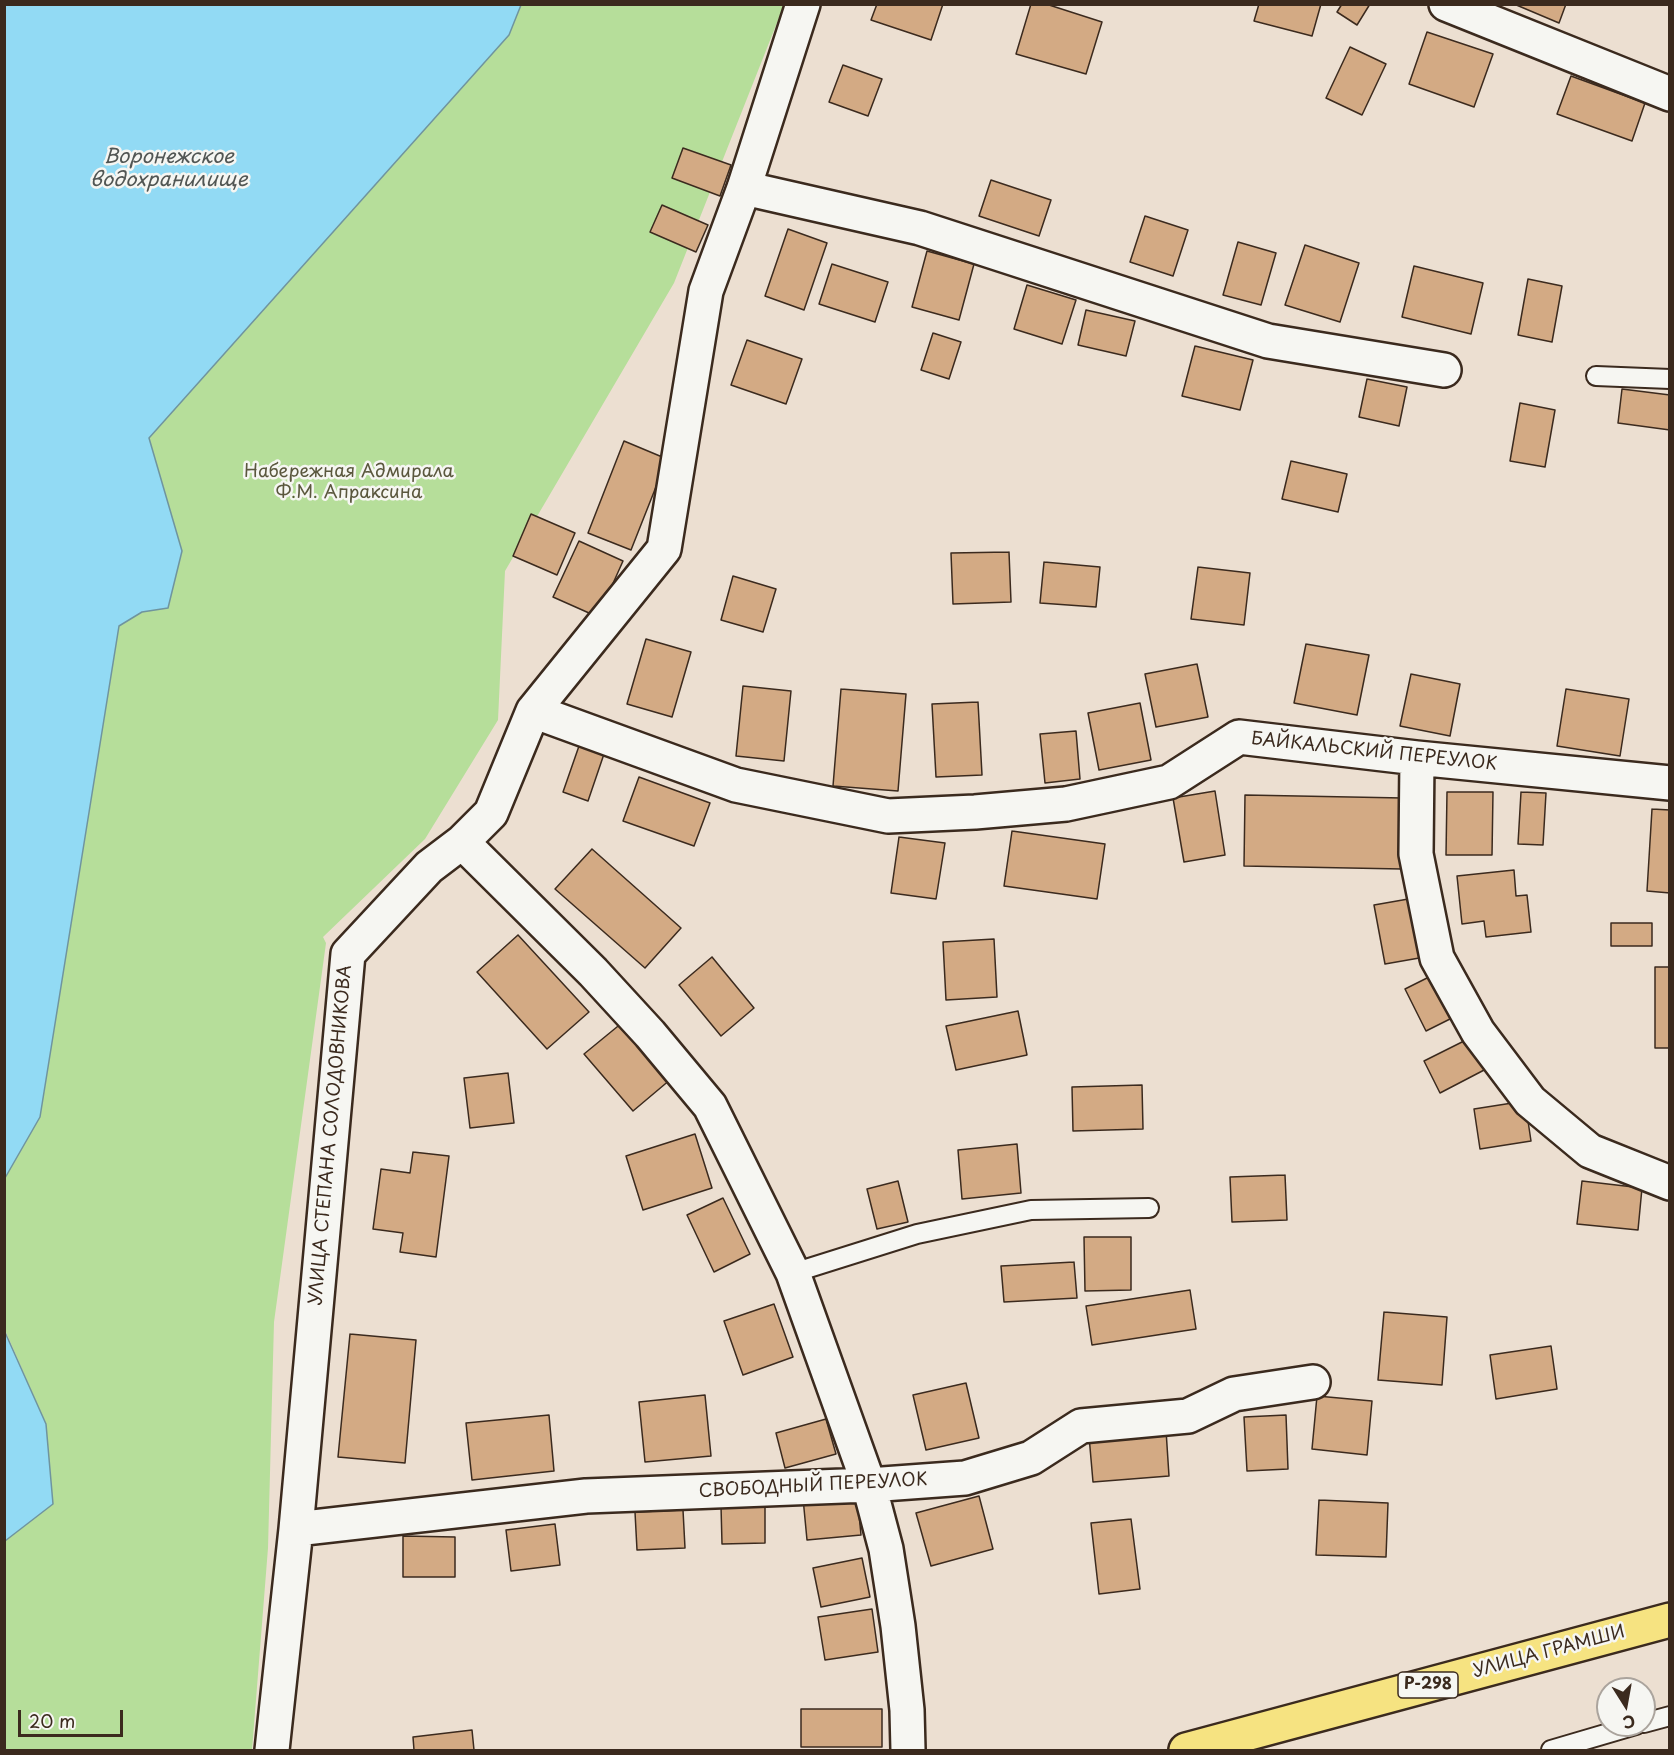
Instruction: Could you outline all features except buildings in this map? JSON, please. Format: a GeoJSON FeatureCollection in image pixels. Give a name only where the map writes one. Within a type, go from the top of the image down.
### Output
{"type":"FeatureCollection","features":[{"type":"Feature","properties":{"kind":"highway","name":"УЛИЦА ГРАМШИ"},"geometry":{"type":"LineString","coordinates":[[1186,1750],[1670,1620]]}},
{"type":"Feature","properties":{"kind":"street","name":"УЛИЦА СТЕПАНА СОЛОДОВНИКОВА"},"geometry":{"type":"LineString","coordinates":[[272,1750],[296,1529],[348,954],[429,867],[462,842],[491,813],[533,711],[664,549],[706,291],[744,188],[803,4]]}},
{"type":"Feature","properties":{"kind":"street"},"geometry":{"type":"LineString","coordinates":[[1446,4],[1670,94]]}},
{"type":"Feature","properties":{"kind":"street"},"geometry":{"type":"LineString","coordinates":[[744,188],[920,228],[1268,341],[1444,370]]}},
{"type":"Feature","properties":{"kind":"street","name":"БАЙКАЛЬСКИЙ ПЕРЕУЛОК"},"geometry":{"type":"LineString","coordinates":[[533,711],[736,785],[888,816],[975,812],[1066,804],[1169,782],[1239,737],[1417,758],[1670,783]]}},
{"type":"Feature","properties":{"kind":"street"},"geometry":{"type":"LineString","coordinates":[[1417,758],[1416,854],[1437,958],[1478,1032],[1530,1101],[1590,1151],[1670,1183]]}},
{"type":"Feature","properties":{"kind":"street"},"geometry":{"type":"LineString","coordinates":[[462,842],[593,972],[650,1034],[710,1106],[793,1273],[869,1485],[886,1549],[898,1626],[907,1710],[908,1750]]}},
{"type":"Feature","properties":{"kind":"street","name":"СВОБОДНЫЙ ПЕРЕУЛОК"},"geometry":{"type":"LineString","coordinates":[[296,1529],[586,1496],[869,1485],[964,1478],[1031,1458],[1081,1426],[1188,1416],[1234,1394],[1313,1382]]}},
{"type":"Feature","properties":{"kind":"lane"},"geometry":{"type":"LineString","coordinates":[[1596,376],[1670,379]]}},
{"type":"Feature","properties":{"kind":"lane"},"geometry":{"type":"LineString","coordinates":[[793,1273],[917,1234],[1031,1210],[1149,1208]]}},
{"type":"Feature","properties":{"kind":"lane"},"geometry":{"type":"LineString","coordinates":[[1551,1750],[1596,1737]]}},
{"type":"Feature","properties":{"kind":"green space","name":"Набережная Адмирала Ф.М. Апраксина"},"geometry":{"type":"Polygon","coordinates":[[[521,5],[784,5],[674,283],[505,571],[498,720],[425,839],[323,937],[326,943],[274,1322],[268,1548],[252,1750],[5,1750],[5,1541],[53,1504],[46,1424],[5,1330],[5,1178],[40,1117],[119,626],[142,612],[168,608],[182,551],[149,438],[509,35],[521,5]]]}},
{"type":"Feature","properties":{"kind":"water","name":"Воронежское водохранилище"},"geometry":{"type":"Polygon","coordinates":[[[5,4],[521,5],[509,35],[149,438],[182,551],[168,608],[142,612],[119,626],[40,1117],[5,1178],[5,4]]]}},
{"type":"Feature","properties":{"kind":"water"},"geometry":{"type":"Polygon","coordinates":[[[4,1330],[46,1424],[53,1504],[5,1541],[4,1330]]]}}]}
